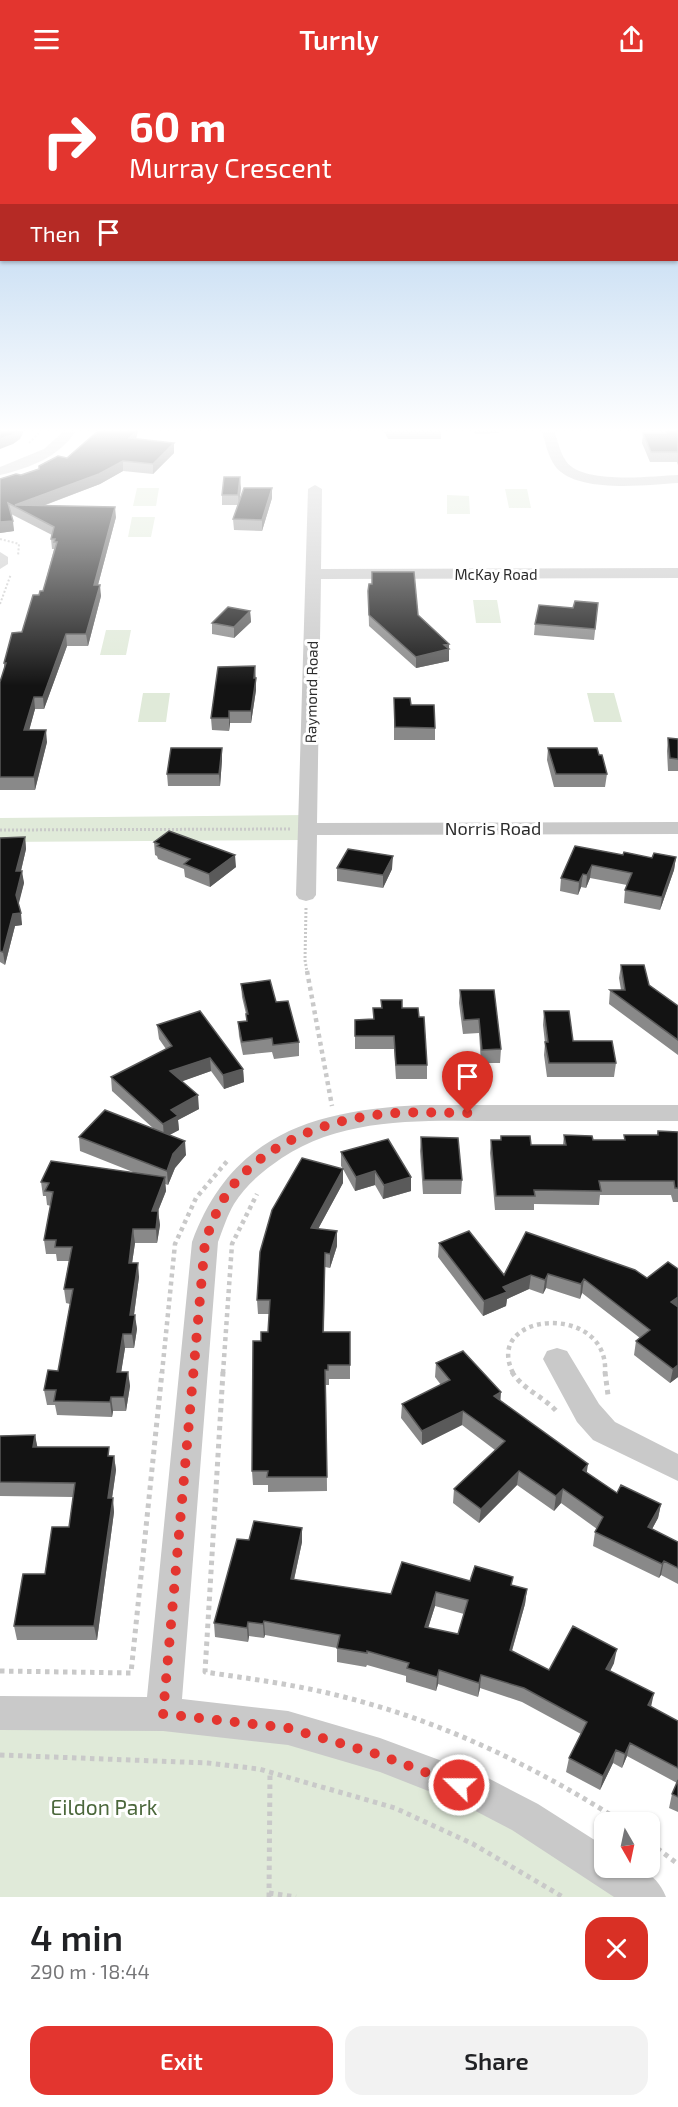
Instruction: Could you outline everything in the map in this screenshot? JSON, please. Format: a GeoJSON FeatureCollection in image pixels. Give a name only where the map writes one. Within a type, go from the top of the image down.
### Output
{"type":"FeatureCollection","features":[{"type":"Feature","properties":{"kind":"street","name":"Raymond Road"},"geometry":{"type":"LineString","coordinates":[[306,896],[314,516]]}},
{"type":"Feature","properties":{"kind":"street"},"geometry":{"type":"LineString","coordinates":[[0,557],[0,564]]}},
{"type":"Feature","properties":{"kind":"street","name":"McKay Road"},"geometry":{"type":"LineString","coordinates":[[313,574],[678,573]]}},
{"type":"Feature","properties":{"kind":"street","name":"Norris Road"},"geometry":{"type":"LineString","coordinates":[[309,829],[678,828]]}},
{"type":"Feature","properties":{"kind":"street"},"geometry":{"type":"LineString","coordinates":[[163,1714],[205,1242],[213,1218],[232,1186],[252,1166],[274,1150],[319,1128],[348,1119],[409,1113],[678,1113]]}},
{"type":"Feature","properties":{"kind":"street"},"geometry":{"type":"LineString","coordinates":[[557,1359],[588,1413],[604,1431],[678,1468]]}},
{"type":"Feature","properties":{"kind":"street"},"geometry":{"type":"LineString","coordinates":[[0,1713],[163,1714],[288,1728],[380,1755],[485,1796],[525,1817],[594,1860]]}},
{"type":"Feature","properties":{"kind":"street"},"geometry":{"type":"LineString","coordinates":[[620,1878],[647,1897]]}},
{"type":"Feature","properties":{"kind":"path"},"geometry":{"type":"LineString","coordinates":[[0,830],[309,829]]}},
{"type":"Feature","properties":{"kind":"path"},"geometry":{"type":"LineString","coordinates":[[306,896],[305,960],[332,1106]]}},
{"type":"Feature","properties":{"kind":"path"},"geometry":{"type":"LineString","coordinates":[[262,1189],[243,1217],[232,1244],[217,1451],[205,1672],[312,1689],[366,1702],[428,1723],[537,1771],[606,1812]]}},
{"type":"Feature","properties":{"kind":"path"},"geometry":{"type":"LineString","coordinates":[[0,1671],[131,1672],[133,1663]]}},
{"type":"Feature","properties":{"kind":"path"},"geometry":{"type":"LineString","coordinates":[[0,1755],[208,1763],[270,1773],[395,1808],[432,1823],[547,1886],[562,1897]]}},
{"type":"Feature","properties":{"kind":"path"},"geometry":{"type":"LineString","coordinates":[[270,1773],[269,1895],[296,1897]]}},
{"type":"Feature","properties":{"kind":"path"},"geometry":{"type":"LineString","coordinates":[[660,1850],[678,1864]]}},
{"type":"Feature","properties":{"kind":"green space"},"geometry":{"type":"Polygon","coordinates":[[[132,517],[155,517],[151,537],[128,537],[132,517]]]}},
{"type":"Feature","properties":{"kind":"green space"},"geometry":{"type":"Polygon","coordinates":[[[473,600],[497,600],[501,623],[476,623],[473,600]]]}},
{"type":"Feature","properties":{"kind":"green space"},"geometry":{"type":"Polygon","coordinates":[[[106,630],[131,630],[126,655],[100,655],[106,630]]]}},
{"type":"Feature","properties":{"kind":"green space"},"geometry":{"type":"Polygon","coordinates":[[[143,693],[170,693],[166,722],[138,722],[143,693]]]}},
{"type":"Feature","properties":{"kind":"green space"},"geometry":{"type":"Polygon","coordinates":[[[587,693],[614,693],[622,722],[594,722],[587,693]]]}},
{"type":"Feature","properties":{"kind":"green space"},"geometry":{"type":"Polygon","coordinates":[[[309,815],[308,840],[0,842],[0,818],[309,815]]]}},
{"type":"Feature","properties":{"kind":"green space","name":"Eildon Park"},"geometry":{"type":"Polygon","coordinates":[[[0,1714],[288,1728],[569,1844],[594,1861],[594,1878],[619,1878],[647,1897],[0,1897],[0,1714]]]}},
{"type":"Feature","properties":{"kind":"building"},"geometry":{"type":"Polygon","coordinates":[[[0,516],[12,516],[13,521],[0,522],[0,516]]]}},
{"type":"Feature","properties":{"kind":"building"},"geometry":{"type":"Polygon","coordinates":[[[33,516],[113,516],[94,585],[100,585],[86,634],[66,634],[43,697],[34,697],[24,730],[46,730],[34,777],[0,777],[0,682],[6,663],[4,663],[12,633],[22,632],[33,595],[39,595],[40,591],[43,591],[57,542],[51,539],[54,527],[33,516]]]}},
{"type":"Feature","properties":{"kind":"building"},"geometry":{"type":"Polygon","coordinates":[[[234,516],[263,516],[262,520],[233,519],[234,516]]]}},
{"type":"Feature","properties":{"kind":"building"},"geometry":{"type":"Polygon","coordinates":[[[372,572],[414,572],[418,615],[449,644],[444,645],[449,649],[416,657],[369,615],[368,591],[369,584],[372,584],[372,572]]]}},
{"type":"Feature","properties":{"kind":"building"},"geometry":{"type":"Polygon","coordinates":[[[575,601],[598,603],[595,629],[535,624],[539,605],[573,608],[575,601]]]}},
{"type":"Feature","properties":{"kind":"building"},"geometry":{"type":"Polygon","coordinates":[[[228,607],[250,611],[234,627],[212,623],[228,607]]]}},
{"type":"Feature","properties":{"kind":"building"},"geometry":{"type":"Polygon","coordinates":[[[255,666],[254,678],[256,678],[251,711],[229,711],[229,718],[211,718],[218,667],[255,666]]]}},
{"type":"Feature","properties":{"kind":"building"},"geometry":{"type":"Polygon","coordinates":[[[394,698],[410,698],[411,705],[434,705],[435,728],[395,727],[394,698]]]}},
{"type":"Feature","properties":{"kind":"building"},"geometry":{"type":"Polygon","coordinates":[[[668,738],[678,739],[678,759],[670,758],[668,738]]]}},
{"type":"Feature","properties":{"kind":"building"},"geometry":{"type":"Polygon","coordinates":[[[171,748],[222,748],[219,774],[167,774],[171,748]]]}},
{"type":"Feature","properties":{"kind":"building"},"geometry":{"type":"Polygon","coordinates":[[[548,748],[597,748],[599,755],[602,755],[607,774],[556,774],[548,748]]]}},
{"type":"Feature","properties":{"kind":"building"},"geometry":{"type":"Polygon","coordinates":[[[169,831],[235,855],[209,874],[184,864],[190,859],[157,846],[159,844],[154,842],[169,831]]]}},
{"type":"Feature","properties":{"kind":"building"},"geometry":{"type":"Polygon","coordinates":[[[25,837],[16,871],[22,871],[16,895],[21,913],[13,914],[3,952],[0,951],[0,838],[25,837]]]}},
{"type":"Feature","properties":{"kind":"building"},"geometry":{"type":"Polygon","coordinates":[[[575,846],[623,855],[624,852],[652,858],[654,853],[676,857],[662,897],[625,890],[632,873],[592,865],[587,875],[583,874],[579,882],[561,878],[575,846]]]}},
{"type":"Feature","properties":{"kind":"building"},"geometry":{"type":"Polygon","coordinates":[[[348,849],[393,856],[383,875],[337,868],[348,849]]]}},
{"type":"Feature","properties":{"kind":"building"},"geometry":{"type":"Polygon","coordinates":[[[621,965],[644,965],[649,985],[678,1006],[678,1040],[610,990],[625,990],[621,965]]]}},
{"type":"Feature","properties":{"kind":"building"},"geometry":{"type":"Polygon","coordinates":[[[270,980],[276,1002],[288,1001],[299,1042],[273,1045],[272,1038],[242,1042],[238,1022],[247,1021],[246,1014],[248,1014],[241,984],[270,980]]]}},
{"type":"Feature","properties":{"kind":"building"},"geometry":{"type":"Polygon","coordinates":[[[460,990],[494,990],[501,1049],[482,1050],[479,1019],[464,1020],[460,990]]]}},
{"type":"Feature","properties":{"kind":"building"},"geometry":{"type":"Polygon","coordinates":[[[381,1000],[402,1000],[402,1008],[418,1008],[419,1017],[424,1017],[427,1065],[396,1065],[394,1036],[355,1036],[355,1020],[374,1019],[373,1008],[382,1008],[381,1000]]]}},
{"type":"Feature","properties":{"kind":"building"},"geometry":{"type":"Polygon","coordinates":[[[200,1011],[243,1069],[223,1075],[210,1058],[170,1071],[198,1095],[171,1110],[178,1116],[163,1124],[111,1077],[172,1046],[157,1025],[200,1011]]]}},
{"type":"Feature","properties":{"kind":"building"},"geometry":{"type":"Polygon","coordinates":[[[544,1011],[569,1011],[573,1041],[612,1041],[616,1063],[549,1063],[545,1042],[548,1042],[544,1011]]]}},
{"type":"Feature","properties":{"kind":"building"},"geometry":{"type":"Polygon","coordinates":[[[105,1110],[185,1141],[173,1154],[167,1171],[79,1137],[105,1110]]]}},
{"type":"Feature","properties":{"kind":"building"},"geometry":{"type":"Polygon","coordinates":[[[658,1131],[678,1132],[678,1188],[675,1188],[674,1181],[599,1181],[601,1191],[534,1190],[535,1196],[496,1196],[491,1140],[501,1140],[501,1136],[530,1136],[531,1145],[566,1145],[564,1135],[592,1136],[593,1140],[625,1140],[624,1135],[658,1135],[658,1131]]]}},
{"type":"Feature","properties":{"kind":"building"},"geometry":{"type":"Polygon","coordinates":[[[421,1137],[458,1138],[462,1180],[424,1180],[421,1137]]]}},
{"type":"Feature","properties":{"kind":"building"},"geometry":{"type":"Polygon","coordinates":[[[388,1139],[411,1177],[384,1185],[375,1171],[356,1177],[341,1152],[388,1139]]]}},
{"type":"Feature","properties":{"kind":"building"},"geometry":{"type":"Polygon","coordinates":[[[302,1158],[343,1169],[311,1228],[337,1231],[330,1254],[325,1253],[323,1332],[350,1332],[350,1365],[328,1365],[328,1370],[325,1370],[327,1477],[267,1477],[268,1471],[252,1471],[253,1341],[261,1341],[261,1332],[268,1332],[270,1300],[257,1300],[260,1252],[272,1210],[302,1158]]]}},
{"type":"Feature","properties":{"kind":"building"},"geometry":{"type":"Polygon","coordinates":[[[51,1161],[165,1177],[152,1211],[158,1211],[156,1229],[133,1229],[129,1263],[138,1263],[130,1315],[135,1315],[132,1334],[123,1334],[117,1372],[128,1372],[124,1397],[111,1397],[110,1402],[54,1401],[56,1390],[44,1390],[48,1370],[58,1371],[73,1289],[64,1289],[72,1247],[55,1247],[56,1240],[44,1240],[53,1192],[45,1191],[49,1183],[41,1182],[51,1161]]]}},
{"type":"Feature","properties":{"kind":"building"},"geometry":{"type":"Polygon","coordinates":[[[469,1231],[504,1275],[526,1232],[635,1270],[647,1278],[668,1262],[678,1269],[678,1297],[671,1302],[678,1307],[678,1365],[673,1369],[636,1341],[650,1330],[584,1279],[581,1284],[548,1274],[545,1280],[531,1275],[503,1287],[507,1292],[484,1301],[439,1243],[469,1231]]]}},
{"type":"Feature","properties":{"kind":"building"},"geometry":{"type":"Polygon","coordinates":[[[463,1351],[501,1392],[494,1396],[588,1464],[583,1470],[617,1493],[621,1485],[661,1504],[648,1527],[678,1542],[678,1568],[664,1561],[662,1564],[595,1532],[603,1517],[563,1489],[556,1496],[519,1471],[481,1509],[454,1489],[505,1441],[463,1411],[422,1431],[402,1404],[450,1380],[436,1363],[463,1351]]]}},
{"type":"Feature","properties":{"kind":"building"},"geometry":{"type":"Polygon","coordinates":[[[35,1435],[33,1447],[109,1447],[108,1456],[114,1456],[108,1498],[113,1498],[94,1626],[14,1626],[23,1574],[45,1574],[52,1527],[69,1527],[75,1483],[0,1482],[0,1436],[35,1435]]]}},
{"type":"Feature","properties":{"kind":"building"},"geometry":{"type":"Polygon","coordinates":[[[254,1521],[302,1528],[291,1579],[391,1594],[402,1562],[470,1581],[475,1566],[513,1577],[511,1585],[527,1589],[510,1650],[549,1670],[573,1626],[617,1649],[606,1669],[654,1693],[648,1705],[678,1721],[678,1768],[630,1743],[625,1754],[616,1750],[603,1776],[569,1758],[587,1722],[524,1688],[481,1675],[479,1683],[439,1670],[437,1677],[407,1668],[409,1663],[367,1651],[367,1653],[337,1648],[340,1635],[264,1621],[263,1624],[248,1622],[247,1628],[214,1623],[237,1539],[249,1540],[254,1521]],[[436,1592],[425,1627],[458,1634],[468,1600],[436,1592]]]}},
{"type":"Feature","properties":{"kind":"building"},"geometry":{"type":"Polygon","coordinates":[[[678,1780],[678,1797],[672,1794],[678,1780]]]}},
{"type":"Feature","properties":{"kind":"route"},"geometry":{"type":"LineString","coordinates":[[459,1785],[380,1755],[288,1728],[163,1714],[205,1242],[213,1218],[232,1186],[252,1166],[274,1150],[319,1128],[348,1119],[385,1114],[468,1113]]}}]}
